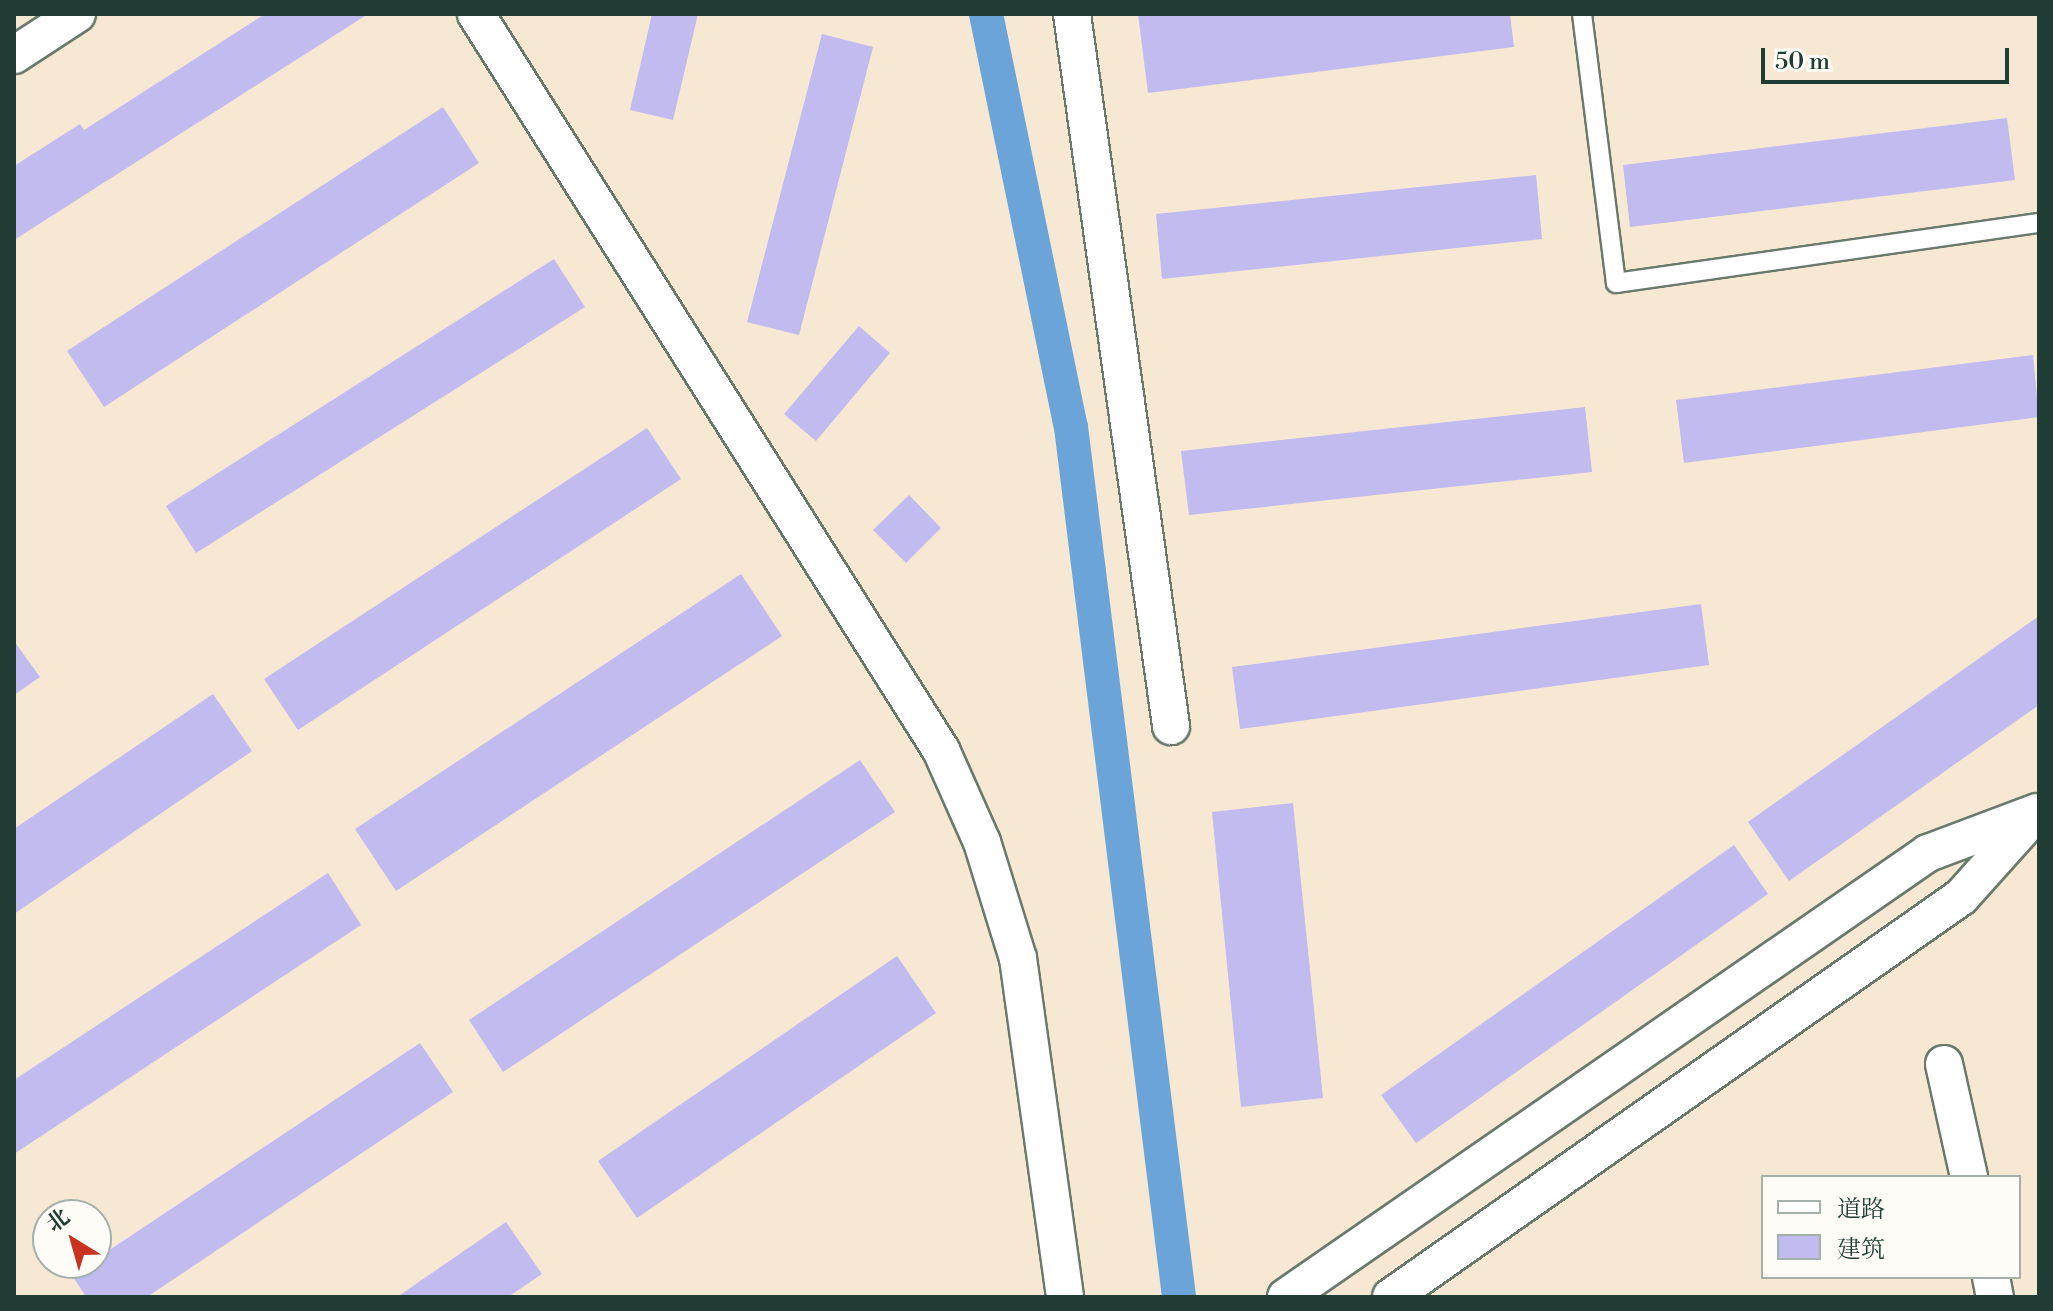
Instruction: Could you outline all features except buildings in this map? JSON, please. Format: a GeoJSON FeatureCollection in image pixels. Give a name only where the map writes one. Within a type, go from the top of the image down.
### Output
{"type":"FeatureCollection","features":[{"type":"Feature","properties":{"kind":"street"},"geometry":{"type":"LineString","coordinates":[[14,55],[77,14]]}},
{"type":"Feature","properties":{"kind":"street"},"geometry":{"type":"LineString","coordinates":[[476,14],[947,763],[982,842],[1018,958],[1065,1297]]}},
{"type":"Feature","properties":{"kind":"street"},"geometry":{"type":"LineString","coordinates":[[1072,14],[1171,726]]}},
{"type":"Feature","properties":{"kind":"street"},"geometry":{"type":"LineString","coordinates":[[1286,1297],[1928,853],[2038,812]]}},
{"type":"Feature","properties":{"kind":"street"},"geometry":{"type":"LineString","coordinates":[[1391,1297],[1961,897],[2038,812]]}},
{"type":"Feature","properties":{"kind":"street"},"geometry":{"type":"LineString","coordinates":[[1944,1064],[1969,1175]]}},
{"type":"Feature","properties":{"kind":"lane"},"geometry":{"type":"LineString","coordinates":[[1582,14],[1616,283],[2039,223]]}},
{"type":"Feature","properties":{"kind":"waterway"},"geometry":{"type":"LineString","coordinates":[[986,14],[1071,427],[1179,1297]]}}]}
